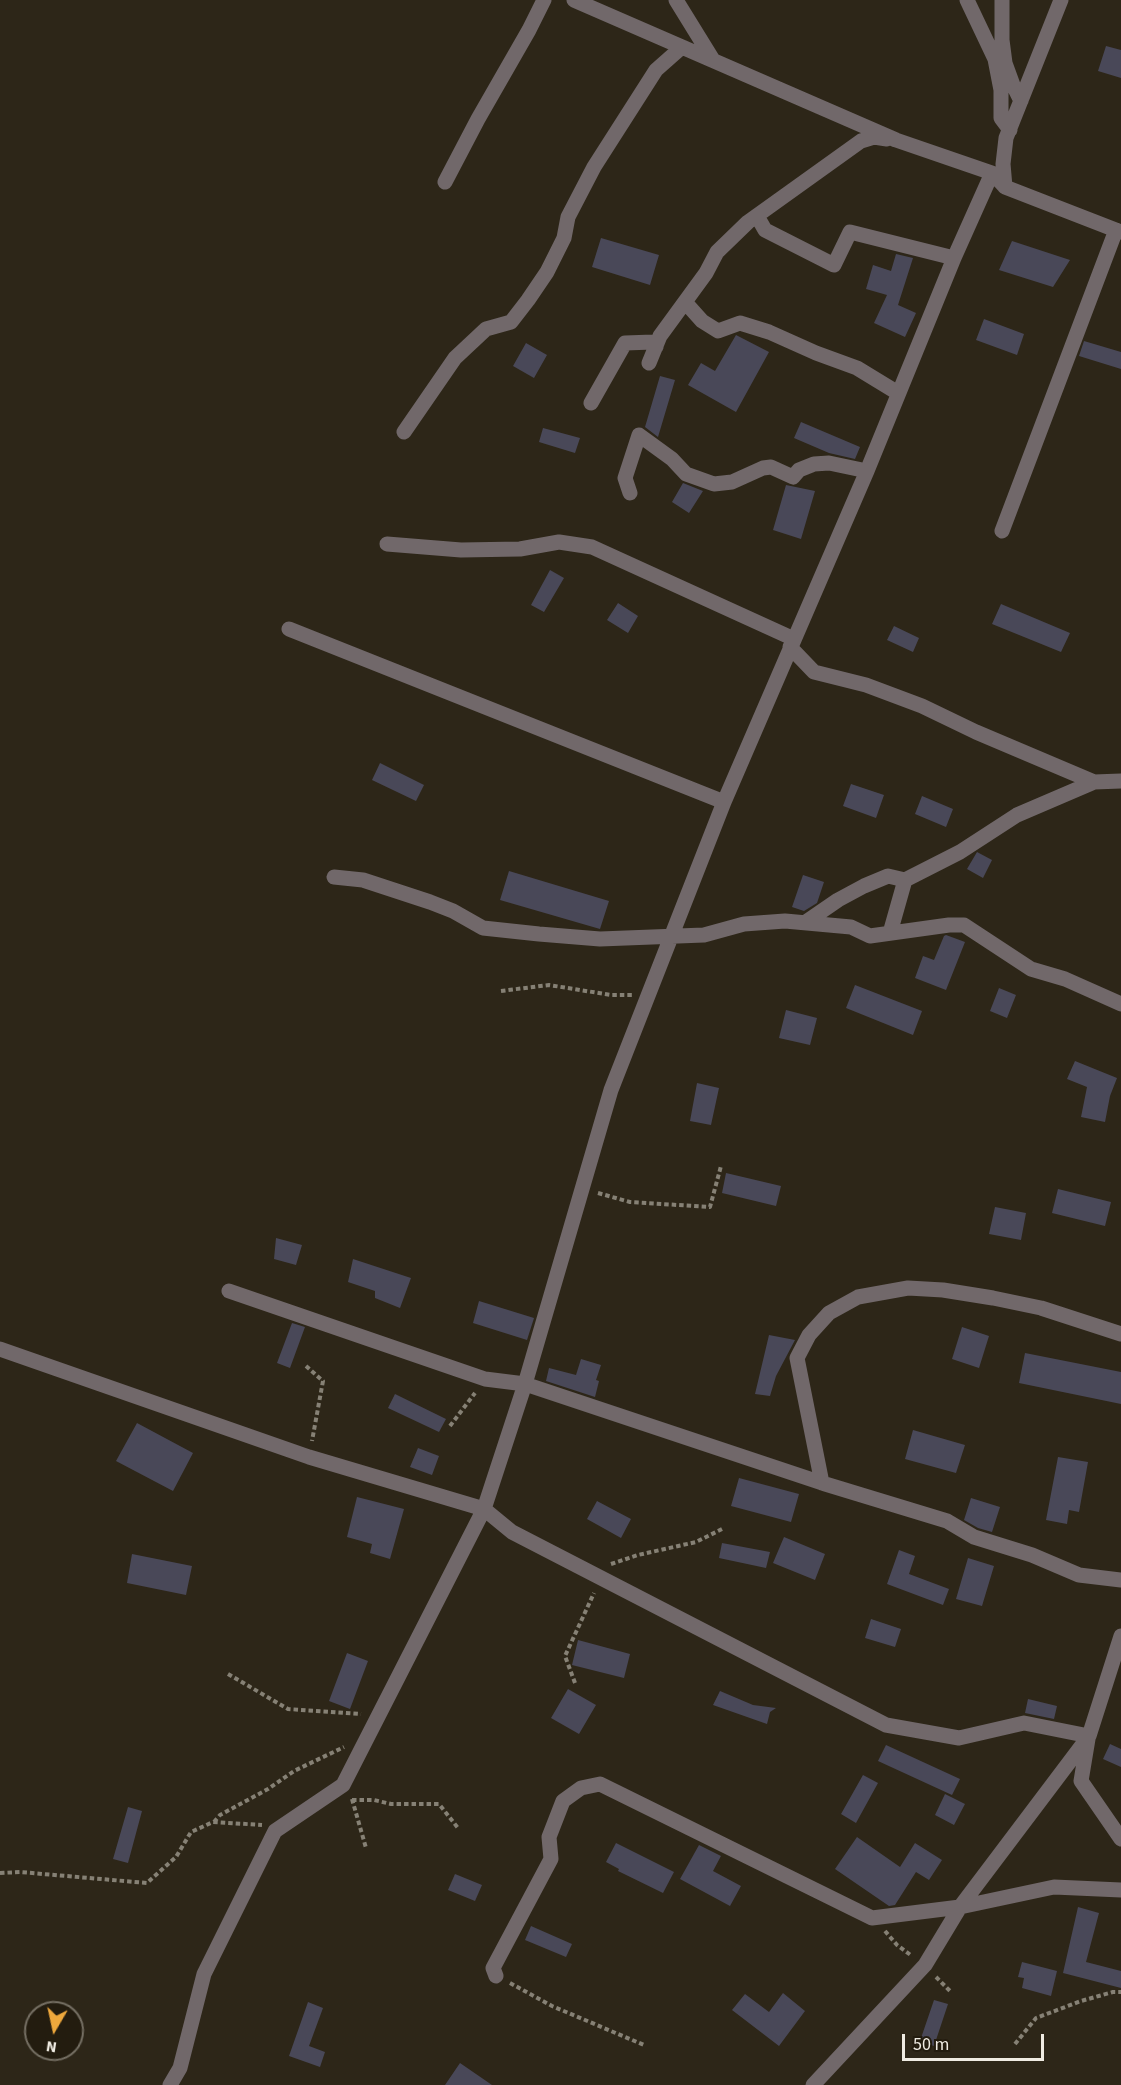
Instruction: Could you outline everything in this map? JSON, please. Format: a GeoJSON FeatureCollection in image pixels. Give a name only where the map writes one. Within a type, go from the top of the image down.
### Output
{"type":"FeatureCollection","features":[{"type":"Feature","properties":{"kind":"street"},"geometry":{"type":"LineString","coordinates":[[445,182],[544,0]]}},
{"type":"Feature","properties":{"kind":"street"},"geometry":{"type":"LineString","coordinates":[[574,0],[896,140],[992,173],[1005,187],[1118,231],[1002,531]]}},
{"type":"Feature","properties":{"kind":"street"},"geometry":{"type":"LineString","coordinates":[[676,0],[713,60]]}},
{"type":"Feature","properties":{"kind":"street"},"geometry":{"type":"LineString","coordinates":[[967,0],[995,58],[1001,90],[1001,118],[1010,130]]}},
{"type":"Feature","properties":{"kind":"street"},"geometry":{"type":"LineString","coordinates":[[1002,0],[1002,40],[1005,63],[1021,101]]}},
{"type":"Feature","properties":{"kind":"street"},"geometry":{"type":"LineString","coordinates":[[1005,187],[1003,164],[1006,138],[1061,0]]}},
{"type":"Feature","properties":{"kind":"street"},"geometry":{"type":"LineString","coordinates":[[404,432],[455,358],[486,329],[511,322],[528,300],[547,272],[564,238],[568,218],[594,167],[656,70],[682,47]]}},
{"type":"Feature","properties":{"kind":"street"},"geometry":{"type":"LineString","coordinates":[[649,363],[660,336],[706,273],[717,252],[757,216],[861,141],[874,137],[896,140]]}},
{"type":"Feature","properties":{"kind":"street"},"geometry":{"type":"LineString","coordinates":[[170,2085],[180,2068],[204,1974],[275,1831],[343,1785],[484,1509],[525,1384],[611,1090],[724,802],[867,471],[954,258],[992,173]]}},
{"type":"Feature","properties":{"kind":"street"},"geometry":{"type":"LineString","coordinates":[[757,216],[765,230],[834,265],[850,232],[954,258]]}},
{"type":"Feature","properties":{"kind":"street"},"geometry":{"type":"LineString","coordinates":[[685,302],[702,321],[718,331],[740,323],[857,368],[898,393]]}},
{"type":"Feature","properties":{"kind":"street"},"geometry":{"type":"LineString","coordinates":[[591,403],[625,343],[652,342],[656,347]]}},
{"type":"Feature","properties":{"kind":"street"},"geometry":{"type":"LineString","coordinates":[[630,493],[625,478],[639,435],[672,459],[686,474],[714,484],[732,482],[763,468],[771,468],[793,477],[799,470],[814,464],[829,463],[867,471]]}},
{"type":"Feature","properties":{"kind":"street"},"geometry":{"type":"LineString","coordinates":[[387,544],[461,550],[520,549],[559,542],[592,547],[792,643],[814,672],[866,685],[922,706],[976,732],[1094,782],[1121,782]]}},
{"type":"Feature","properties":{"kind":"street"},"geometry":{"type":"LineString","coordinates":[[289,629],[724,802]]}},
{"type":"Feature","properties":{"kind":"street"},"geometry":{"type":"LineString","coordinates":[[806,922],[837,900],[888,876],[905,880],[960,852],[1017,815],[1094,782]]}},
{"type":"Feature","properties":{"kind":"street"},"geometry":{"type":"LineString","coordinates":[[334,877],[363,880],[430,902],[453,911],[483,928],[600,939],[704,935],[744,924],[785,921],[851,927],[870,936],[964,925],[1031,969],[1065,979],[1121,1004]]}},
{"type":"Feature","properties":{"kind":"street"},"geometry":{"type":"LineString","coordinates":[[890,933],[905,880]]}},
{"type":"Feature","properties":{"kind":"street"},"geometry":{"type":"LineString","coordinates":[[837,900],[851,927]]}},
{"type":"Feature","properties":{"kind":"street"},"geometry":{"type":"LineString","coordinates":[[822,1483],[797,1358],[809,1335],[829,1312],[858,1298],[908,1288],[943,1290],[1041,1308],[1121,1334]]}},
{"type":"Feature","properties":{"kind":"street"},"geometry":{"type":"LineString","coordinates":[[229,1291],[485,1379],[525,1384],[822,1483],[947,1521],[974,1537],[1032,1555],[1079,1575],[1121,1580]]}},
{"type":"Feature","properties":{"kind":"street"},"geometry":{"type":"LineString","coordinates":[[0,1348],[309,1456],[484,1509],[512,1532],[886,1725],[958,1738],[1024,1723],[1089,1736]]}},
{"type":"Feature","properties":{"kind":"street"},"geometry":{"type":"LineString","coordinates":[[1121,1636],[1089,1736],[1081,1781],[1121,1839]]}},
{"type":"Feature","properties":{"kind":"street"},"geometry":{"type":"LineString","coordinates":[[813,2085],[925,1965],[960,1907],[1089,1736]]}},
{"type":"Feature","properties":{"kind":"street"},"geometry":{"type":"LineString","coordinates":[[496,1976],[493,1968],[551,1859],[549,1837],[563,1801],[581,1788],[600,1784],[872,1918],[960,1907],[1054,1887],[1121,1890]]}},
{"type":"Feature","properties":{"kind":"path"},"geometry":{"type":"LineString","coordinates":[[501,992],[549,985],[611,994],[633,995],[651,990]]}},
{"type":"Feature","properties":{"kind":"path"},"geometry":{"type":"LineString","coordinates":[[582,1189],[630,1202],[710,1207],[721,1166]]}},
{"type":"Feature","properties":{"kind":"path"},"geometry":{"type":"LineString","coordinates":[[306,1366],[323,1381],[309,1456]]}},
{"type":"Feature","properties":{"kind":"path"},"geometry":{"type":"LineString","coordinates":[[450,1426],[485,1379]]}},
{"type":"Feature","properties":{"kind":"path"},"geometry":{"type":"LineString","coordinates":[[575,1683],[565,1656],[595,1591],[589,1572],[638,1555],[696,1542],[722,1528]]}},
{"type":"Feature","properties":{"kind":"path"},"geometry":{"type":"LineString","coordinates":[[228,1674],[288,1709],[379,1716]]}},
{"type":"Feature","properties":{"kind":"path"},"geometry":{"type":"LineString","coordinates":[[0,1874],[20,1872],[147,1883],[176,1857],[191,1832],[213,1822],[220,1815],[268,1789],[294,1771],[369,1734]]}},
{"type":"Feature","properties":{"kind":"path"},"geometry":{"type":"LineString","coordinates":[[352,1768],[352,1800],[366,1848]]}},
{"type":"Feature","properties":{"kind":"path"},"geometry":{"type":"LineString","coordinates":[[352,1800],[374,1800],[391,1804],[439,1804],[458,1828]]}},
{"type":"Feature","properties":{"kind":"path"},"geometry":{"type":"LineString","coordinates":[[213,1822],[262,1825],[271,1822]]}},
{"type":"Feature","properties":{"kind":"path"},"geometry":{"type":"LineString","coordinates":[[496,1976],[552,2006],[644,2045]]}},
{"type":"Feature","properties":{"kind":"path"},"geometry":{"type":"LineString","coordinates":[[1015,2044],[1036,2018],[1081,2001],[1121,1992]]}},
{"type":"Feature","properties":{"kind":"building"},"geometry":{"type":"Polygon","coordinates":[[[1106,46],[1121,50],[1121,78],[1098,71],[1106,46]]]}},
{"type":"Feature","properties":{"kind":"building"},"geometry":{"type":"Polygon","coordinates":[[[601,238],[659,255],[650,285],[592,267],[601,238]]]}},
{"type":"Feature","properties":{"kind":"building"},"geometry":{"type":"Polygon","coordinates":[[[1012,241],[1070,260],[1053,287],[999,270],[1012,241]]]}},
{"type":"Feature","properties":{"kind":"building"},"geometry":{"type":"Polygon","coordinates":[[[896,254],[913,258],[898,305],[916,313],[905,337],[874,323],[887,295],[866,289],[873,265],[891,271],[896,254]]]}},
{"type":"Feature","properties":{"kind":"building"},"geometry":{"type":"Polygon","coordinates":[[[984,319],[1024,334],[1017,355],[976,340],[984,319]]]}},
{"type":"Feature","properties":{"kind":"building"},"geometry":{"type":"Polygon","coordinates":[[[736,335],[769,352],[736,412],[688,385],[701,363],[715,371],[736,335]]]}},
{"type":"Feature","properties":{"kind":"building"},"geometry":{"type":"Polygon","coordinates":[[[1084,341],[1121,352],[1121,369],[1079,356],[1084,341]]]}},
{"type":"Feature","properties":{"kind":"building"},"geometry":{"type":"Polygon","coordinates":[[[526,343],[547,355],[534,378],[513,366],[526,343]]]}},
{"type":"Feature","properties":{"kind":"building"},"geometry":{"type":"Polygon","coordinates":[[[660,376],[675,380],[658,437],[645,427],[660,376]]]}},
{"type":"Feature","properties":{"kind":"building"},"geometry":{"type":"Polygon","coordinates":[[[801,422],[860,447],[855,459],[829,453],[794,438],[801,422]]]}},
{"type":"Feature","properties":{"kind":"building"},"geometry":{"type":"Polygon","coordinates":[[[543,428],[580,438],[575,453],[539,442],[543,428]]]}},
{"type":"Feature","properties":{"kind":"building"},"geometry":{"type":"Polygon","coordinates":[[[683,483],[703,491],[689,513],[672,502],[683,483]]]}},
{"type":"Feature","properties":{"kind":"building"},"geometry":{"type":"Polygon","coordinates":[[[786,485],[815,491],[801,539],[773,530],[786,485]]]}},
{"type":"Feature","properties":{"kind":"building"},"geometry":{"type":"Polygon","coordinates":[[[550,570],[564,578],[544,612],[531,605],[550,570]]]}},
{"type":"Feature","properties":{"kind":"building"},"geometry":{"type":"Polygon","coordinates":[[[618,603],[638,616],[628,633],[607,620],[618,603]]]}},
{"type":"Feature","properties":{"kind":"building"},"geometry":{"type":"Polygon","coordinates":[[[1001,604],[1070,633],[1061,652],[992,624],[1001,604]]]}},
{"type":"Feature","properties":{"kind":"building"},"geometry":{"type":"Polygon","coordinates":[[[894,626],[919,638],[913,652],[887,640],[894,626]]]}},
{"type":"Feature","properties":{"kind":"building"},"geometry":{"type":"Polygon","coordinates":[[[380,763],[424,785],[416,801],[372,780],[380,763]]]}},
{"type":"Feature","properties":{"kind":"building"},"geometry":{"type":"Polygon","coordinates":[[[851,784],[884,795],[876,818],[843,806],[851,784]]]}},
{"type":"Feature","properties":{"kind":"building"},"geometry":{"type":"Polygon","coordinates":[[[922,796],[953,809],[946,827],[915,814],[922,796]]]}},
{"type":"Feature","properties":{"kind":"building"},"geometry":{"type":"Polygon","coordinates":[[[977,852],[992,860],[983,878],[967,869],[977,852]]]}},
{"type":"Feature","properties":{"kind":"building"},"geometry":{"type":"Polygon","coordinates":[[[509,871],[609,901],[600,929],[500,900],[509,871]]]}},
{"type":"Feature","properties":{"kind":"building"},"geometry":{"type":"Polygon","coordinates":[[[803,875],[824,882],[817,903],[804,911],[792,907],[803,875]]]}},
{"type":"Feature","properties":{"kind":"building"},"geometry":{"type":"Polygon","coordinates":[[[946,935],[965,942],[946,990],[915,978],[923,956],[934,960],[946,935]]]}},
{"type":"Feature","properties":{"kind":"building"},"geometry":{"type":"Polygon","coordinates":[[[855,985],[922,1011],[913,1035],[846,1008],[855,985]]]}},
{"type":"Feature","properties":{"kind":"building"},"geometry":{"type":"Polygon","coordinates":[[[999,988],[1016,995],[1007,1018],[990,1011],[999,988]]]}},
{"type":"Feature","properties":{"kind":"building"},"geometry":{"type":"Polygon","coordinates":[[[786,1010],[817,1018],[810,1045],[779,1038],[786,1010]]]}},
{"type":"Feature","properties":{"kind":"building"},"geometry":{"type":"Polygon","coordinates":[[[1075,1061],[1117,1078],[1110,1096],[1105,1122],[1081,1117],[1087,1087],[1067,1079],[1075,1061]]]}},
{"type":"Feature","properties":{"kind":"building"},"geometry":{"type":"Polygon","coordinates":[[[697,1083],[719,1088],[711,1125],[690,1121],[697,1083]]]}},
{"type":"Feature","properties":{"kind":"building"},"geometry":{"type":"Polygon","coordinates":[[[726,1173],[781,1186],[776,1206],[722,1193],[726,1173]]]}},
{"type":"Feature","properties":{"kind":"building"},"geometry":{"type":"Polygon","coordinates":[[[1058,1189],[1111,1202],[1105,1226],[1052,1213],[1058,1189]]]}},
{"type":"Feature","properties":{"kind":"building"},"geometry":{"type":"Polygon","coordinates":[[[995,1207],[1026,1213],[1021,1240],[989,1234],[995,1207]]]}},
{"type":"Feature","properties":{"kind":"building"},"geometry":{"type":"Polygon","coordinates":[[[276,1238],[302,1245],[296,1265],[274,1259],[276,1238]]]}},
{"type":"Feature","properties":{"kind":"building"},"geometry":{"type":"Polygon","coordinates":[[[353,1259],[411,1278],[400,1308],[375,1298],[375,1291],[348,1282],[353,1259]]]}},
{"type":"Feature","properties":{"kind":"building"},"geometry":{"type":"Polygon","coordinates":[[[479,1301],[534,1318],[527,1340],[473,1323],[479,1301]]]}},
{"type":"Feature","properties":{"kind":"building"},"geometry":{"type":"Polygon","coordinates":[[[292,1323],[305,1327],[290,1368],[277,1363],[292,1323]]]}},
{"type":"Feature","properties":{"kind":"building"},"geometry":{"type":"Polygon","coordinates":[[[962,1327],[989,1336],[979,1368],[952,1359],[962,1327]]]}},
{"type":"Feature","properties":{"kind":"building"},"geometry":{"type":"Polygon","coordinates":[[[769,1335],[795,1340],[776,1376],[770,1396],[755,1394],[769,1335]]]}},
{"type":"Feature","properties":{"kind":"building"},"geometry":{"type":"Polygon","coordinates":[[[1025,1353],[1121,1372],[1121,1404],[1019,1383],[1025,1353]]]}},
{"type":"Feature","properties":{"kind":"building"},"geometry":{"type":"Polygon","coordinates":[[[581,1359],[601,1365],[596,1380],[599,1381],[595,1397],[546,1381],[549,1368],[576,1375],[581,1359]]]}},
{"type":"Feature","properties":{"kind":"building"},"geometry":{"type":"Polygon","coordinates":[[[395,1394],[446,1419],[439,1432],[388,1408],[395,1394]]]}},
{"type":"Feature","properties":{"kind":"building"},"geometry":{"type":"Polygon","coordinates":[[[137,1423],[193,1453],[173,1491],[116,1461],[137,1423]]]}},
{"type":"Feature","properties":{"kind":"building"},"geometry":{"type":"Polygon","coordinates":[[[913,1430],[965,1445],[956,1473],[905,1459],[913,1430]]]}},
{"type":"Feature","properties":{"kind":"building"},"geometry":{"type":"Polygon","coordinates":[[[418,1448],[439,1456],[432,1475],[410,1467],[418,1448]]]}},
{"type":"Feature","properties":{"kind":"building"},"geometry":{"type":"Polygon","coordinates":[[[1058,1457],[1088,1462],[1079,1512],[1069,1510],[1067,1524],[1046,1520],[1058,1457]]]}},
{"type":"Feature","properties":{"kind":"building"},"geometry":{"type":"Polygon","coordinates":[[[739,1478],[799,1494],[791,1522],[731,1506],[739,1478]]]}},
{"type":"Feature","properties":{"kind":"building"},"geometry":{"type":"Polygon","coordinates":[[[357,1497],[404,1509],[390,1559],[370,1553],[372,1544],[347,1537],[357,1497]]]}},
{"type":"Feature","properties":{"kind":"building"},"geometry":{"type":"Polygon","coordinates":[[[971,1498],[1000,1507],[992,1532],[978,1528],[964,1520],[971,1498]]]}},
{"type":"Feature","properties":{"kind":"building"},"geometry":{"type":"Polygon","coordinates":[[[597,1501],[631,1519],[621,1538],[587,1519],[597,1501]]]}},
{"type":"Feature","properties":{"kind":"building"},"geometry":{"type":"Polygon","coordinates":[[[784,1537],[825,1554],[815,1580],[773,1563],[784,1537]]]}},
{"type":"Feature","properties":{"kind":"building"},"geometry":{"type":"Polygon","coordinates":[[[722,1543],[770,1552],[766,1568],[719,1558],[722,1543]]]}},
{"type":"Feature","properties":{"kind":"building"},"geometry":{"type":"Polygon","coordinates":[[[899,1550],[915,1556],[909,1574],[949,1589],[943,1605],[887,1584],[899,1550]]]}},
{"type":"Feature","properties":{"kind":"building"},"geometry":{"type":"Polygon","coordinates":[[[132,1554],[192,1566],[186,1595],[127,1583],[132,1554]]]}},
{"type":"Feature","properties":{"kind":"building"},"geometry":{"type":"Polygon","coordinates":[[[968,1558],[994,1566],[982,1606],[956,1599],[968,1558]]]}},
{"type":"Feature","properties":{"kind":"building"},"geometry":{"type":"Polygon","coordinates":[[[871,1619],[901,1629],[895,1647],[865,1638],[871,1619]]]}},
{"type":"Feature","properties":{"kind":"building"},"geometry":{"type":"Polygon","coordinates":[[[578,1640],[630,1654],[624,1678],[572,1665],[578,1640]]]}},
{"type":"Feature","properties":{"kind":"building"},"geometry":{"type":"Polygon","coordinates":[[[347,1653],[368,1661],[350,1709],[329,1701],[347,1653]]]}},
{"type":"Feature","properties":{"kind":"building"},"geometry":{"type":"Polygon","coordinates":[[[568,1689],[596,1705],[579,1734],[551,1718],[568,1689]]]}},
{"type":"Feature","properties":{"kind":"building"},"geometry":{"type":"Polygon","coordinates":[[[720,1691],[753,1705],[776,1708],[770,1712],[767,1724],[713,1705],[720,1691]]]}},
{"type":"Feature","properties":{"kind":"building"},"geometry":{"type":"Polygon","coordinates":[[[1028,1699],[1057,1706],[1054,1719],[1025,1713],[1028,1699]]]}},
{"type":"Feature","properties":{"kind":"building"},"geometry":{"type":"Polygon","coordinates":[[[1110,1744],[1121,1749],[1121,1767],[1103,1759],[1110,1744]]]}},
{"type":"Feature","properties":{"kind":"building"},"geometry":{"type":"Polygon","coordinates":[[[886,1745],[960,1779],[952,1795],[878,1761],[886,1745]]]}},
{"type":"Feature","properties":{"kind":"building"},"geometry":{"type":"Polygon","coordinates":[[[863,1775],[878,1783],[856,1823],[841,1814],[863,1775]]]}},
{"type":"Feature","properties":{"kind":"building"},"geometry":{"type":"Polygon","coordinates":[[[945,1794],[965,1804],[954,1825],[935,1815],[945,1794]]]}},
{"type":"Feature","properties":{"kind":"building"},"geometry":{"type":"Polygon","coordinates":[[[128,1807],[142,1811],[128,1863],[113,1859],[128,1807]]]}},
{"type":"Feature","properties":{"kind":"building"},"geometry":{"type":"Polygon","coordinates":[[[857,1837],[900,1867],[915,1843],[942,1860],[929,1880],[916,1872],[895,1905],[889,1906],[835,1869],[857,1837]]]}},
{"type":"Feature","properties":{"kind":"building"},"geometry":{"type":"Polygon","coordinates":[[[616,1843],[674,1872],[663,1893],[618,1871],[619,1869],[606,1862],[616,1843]]]}},
{"type":"Feature","properties":{"kind":"building"},"geometry":{"type":"Polygon","coordinates":[[[699,1845],[721,1856],[713,1871],[741,1886],[730,1906],[680,1879],[699,1845]]]}},
{"type":"Feature","properties":{"kind":"building"},"geometry":{"type":"Polygon","coordinates":[[[455,1874],[482,1885],[475,1901],[448,1890],[455,1874]]]}},
{"type":"Feature","properties":{"kind":"building"},"geometry":{"type":"Polygon","coordinates":[[[1078,1907],[1099,1913],[1086,1962],[1121,1971],[1121,1988],[1063,1973],[1078,1907]]]}},
{"type":"Feature","properties":{"kind":"building"},"geometry":{"type":"Polygon","coordinates":[[[531,1926],[572,1944],[566,1957],[525,1940],[531,1926]]]}},
{"type":"Feature","properties":{"kind":"building"},"geometry":{"type":"Polygon","coordinates":[[[1022,1962],[1057,1971],[1051,1996],[1022,1988],[1024,1978],[1018,1977],[1022,1962]]]}},
{"type":"Feature","properties":{"kind":"building"},"geometry":{"type":"Polygon","coordinates":[[[783,1993],[805,2011],[779,2046],[732,2010],[745,1994],[769,2012],[783,1993]]]}},
{"type":"Feature","properties":{"kind":"building"},"geometry":{"type":"Polygon","coordinates":[[[934,2000],[948,2004],[934,2046],[920,2041],[934,2000]]]}},
{"type":"Feature","properties":{"kind":"building"},"geometry":{"type":"Polygon","coordinates":[[[308,2002],[323,2008],[309,2046],[325,2052],[320,2067],[289,2056],[308,2002]]]}},
{"type":"Feature","properties":{"kind":"building"},"geometry":{"type":"Polygon","coordinates":[[[460,2063],[492,2085],[445,2085],[460,2063]]]}}]}
